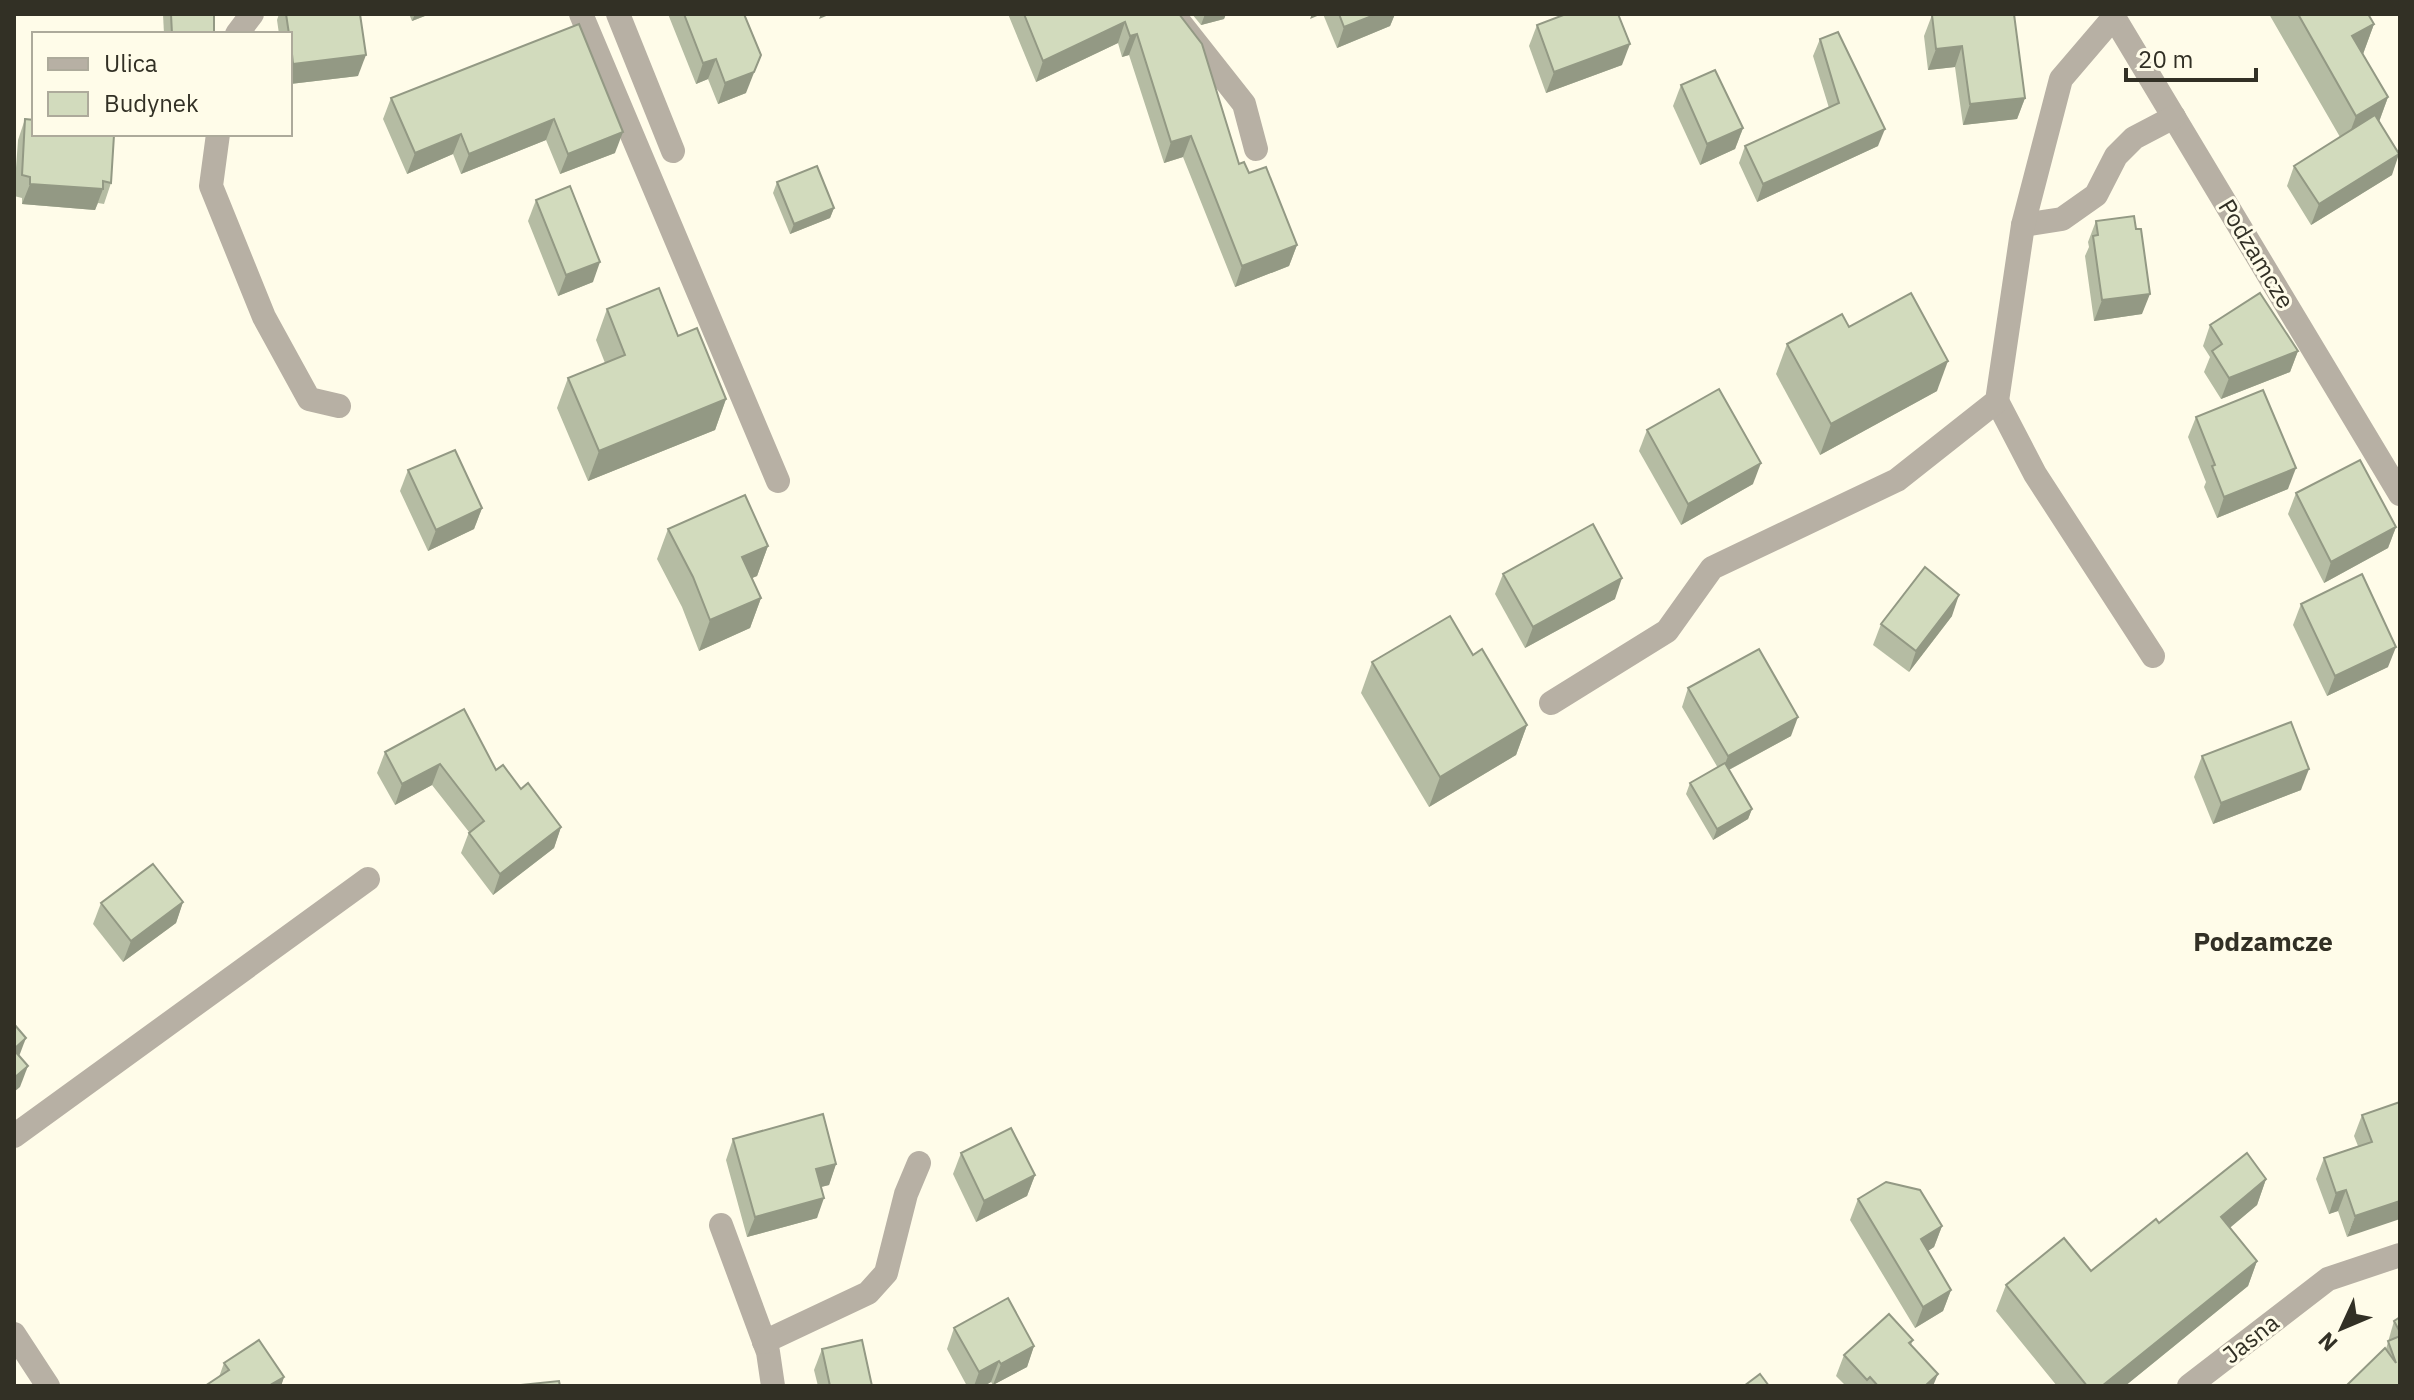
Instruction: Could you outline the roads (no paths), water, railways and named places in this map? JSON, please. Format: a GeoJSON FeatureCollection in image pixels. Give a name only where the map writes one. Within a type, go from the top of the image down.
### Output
{"type":"FeatureCollection","features":[{"type":"Feature","properties":{"kind":"street"},"geometry":{"type":"LineString","coordinates":[[238,32],[252,14]]}},
{"type":"Feature","properties":{"kind":"street"},"geometry":{"type":"LineString","coordinates":[[581,14],[778,481]]}},
{"type":"Feature","properties":{"kind":"street"},"geometry":{"type":"LineString","coordinates":[[618,14],[673,151]]}},
{"type":"Feature","properties":{"kind":"street"},"geometry":{"type":"LineString","coordinates":[[1173,14],[1244,104],[1256,149]]}},
{"type":"Feature","properties":{"kind":"street"},"geometry":{"type":"LineString","coordinates":[[2113,16],[2061,79],[2023,225],[1997,401],[2035,474],[2153,656]]}},
{"type":"Feature","properties":{"kind":"street","name":"Podzamcze"},"geometry":{"type":"LineString","coordinates":[[2113,16],[2400,494]]}},
{"type":"Feature","properties":{"kind":"street"},"geometry":{"type":"LineString","coordinates":[[2023,225],[2062,219],[2096,195],[2116,156],[2134,138],[2174,117]]}},
{"type":"Feature","properties":{"kind":"street"},"geometry":{"type":"LineString","coordinates":[[218,136],[211,186],[264,317],[309,399],[339,406]]}},
{"type":"Feature","properties":{"kind":"street"},"geometry":{"type":"LineString","coordinates":[[1551,703],[1667,631],[1712,568],[1897,480],[1997,401]]}},
{"type":"Feature","properties":{"kind":"street"},"geometry":{"type":"LineString","coordinates":[[14,1136],[368,879]]}},
{"type":"Feature","properties":{"kind":"street"},"geometry":{"type":"LineString","coordinates":[[764,1342],[868,1293],[886,1273],[906,1194],[919,1163]]}},
{"type":"Feature","properties":{"kind":"street"},"geometry":{"type":"LineString","coordinates":[[721,1225],[764,1342],[773,1386]]}},
{"type":"Feature","properties":{"kind":"street","name":"Jasna"},"geometry":{"type":"LineString","coordinates":[[2189,1386],[2328,1279],[2400,1255]]}},
{"type":"Feature","properties":{"kind":"street"},"geometry":{"type":"LineString","coordinates":[[14,1334],[48,1386]]}},
{"type":"Feature","properties":{"kind":"district","name":"Podzamcze"},"geometry":{"type":"Point","coordinates":[2263,942]}}]}
